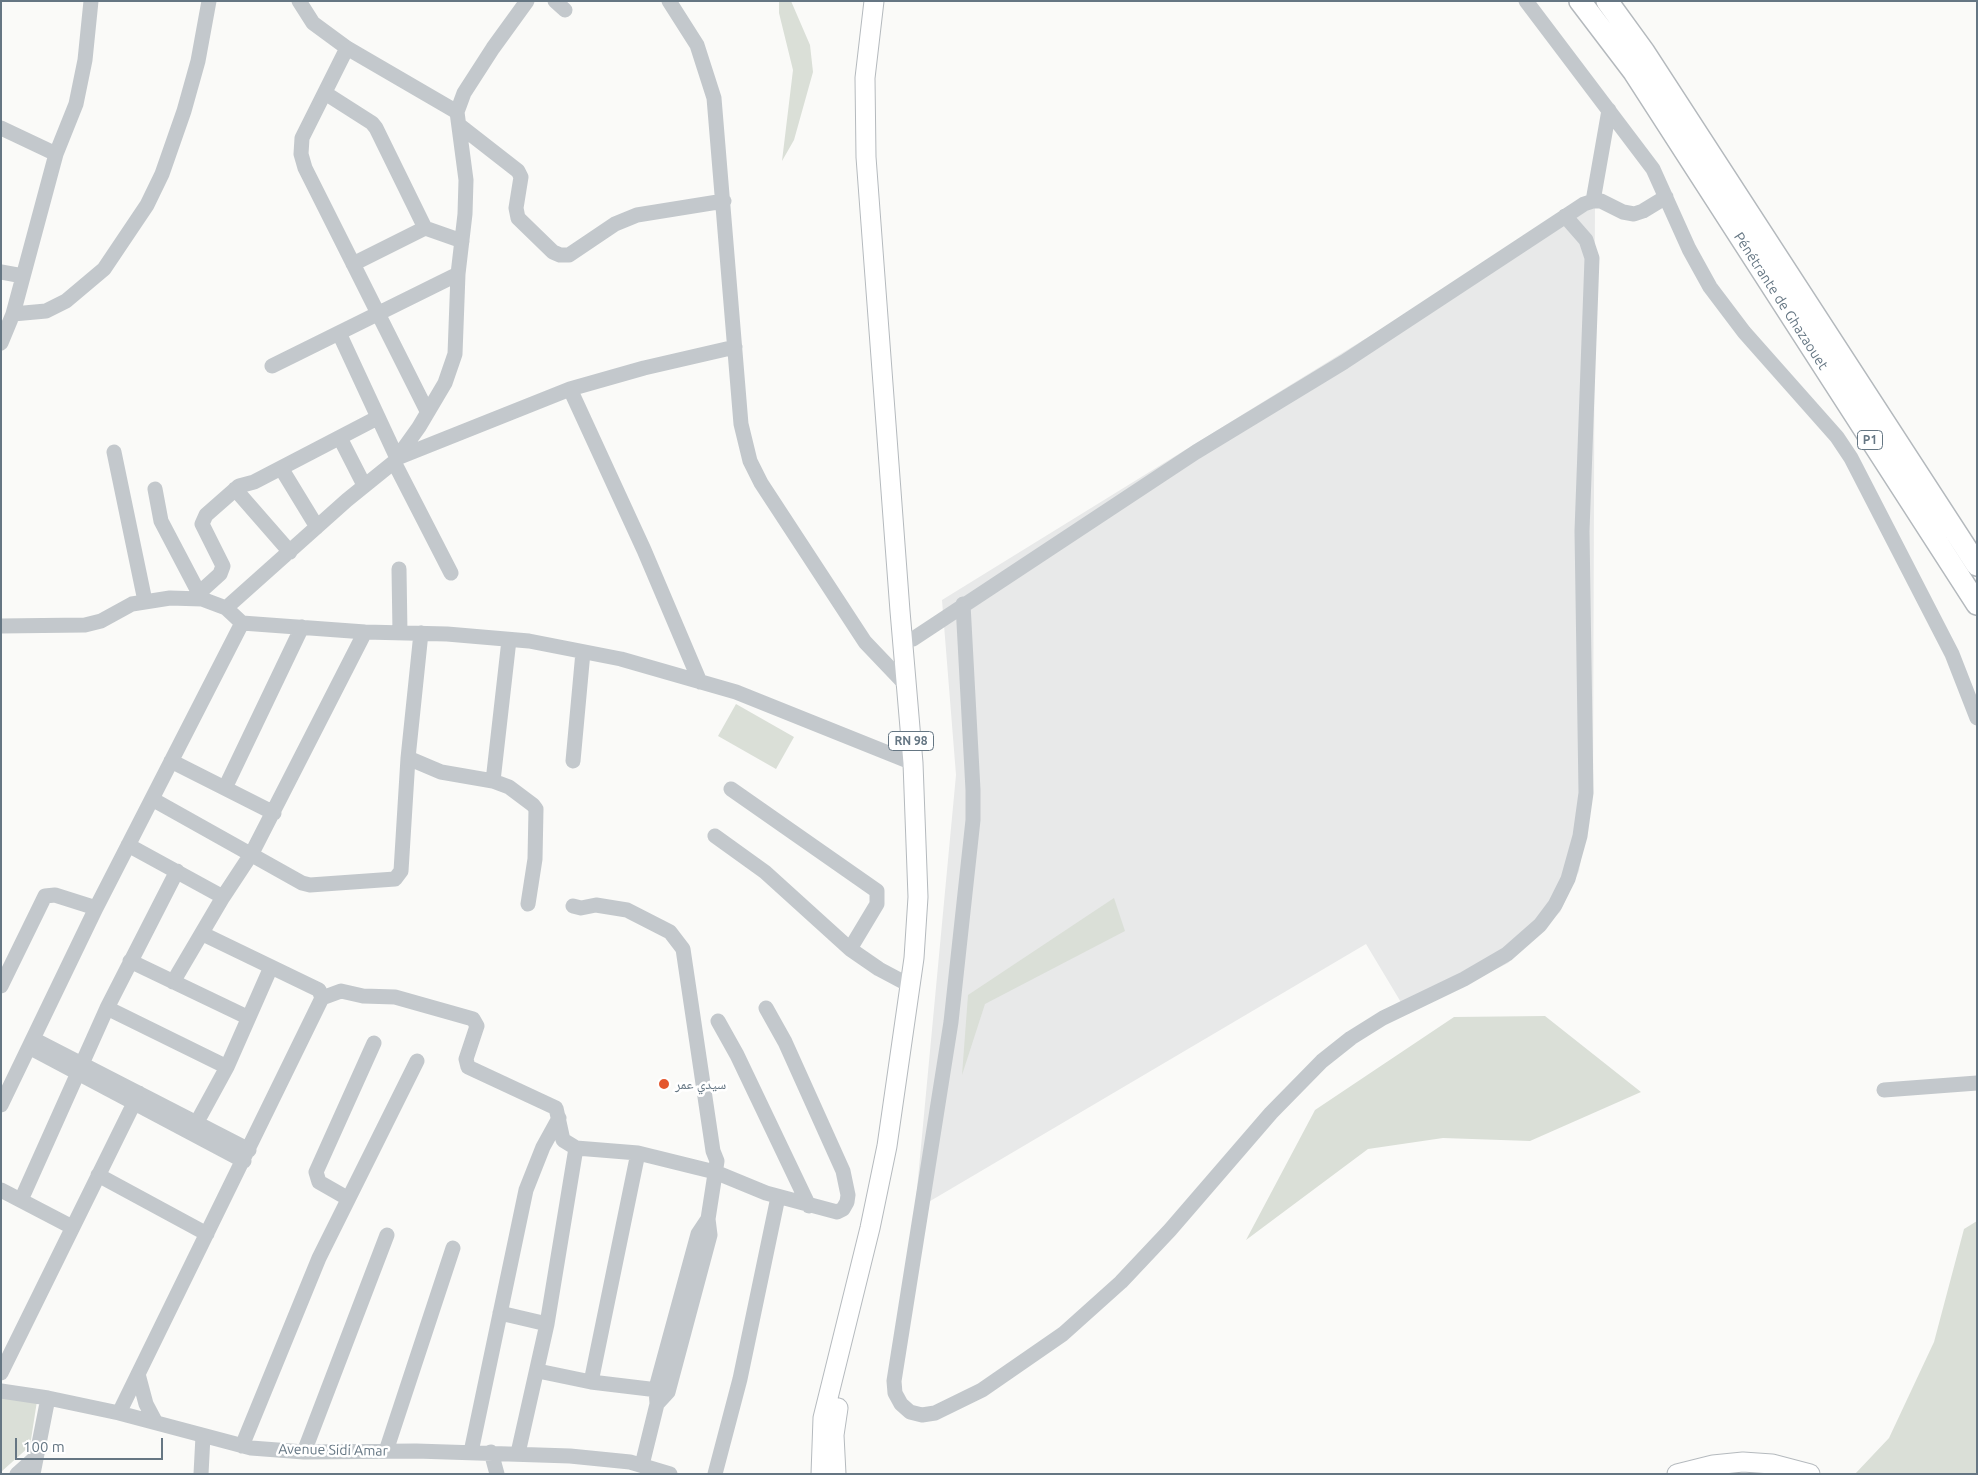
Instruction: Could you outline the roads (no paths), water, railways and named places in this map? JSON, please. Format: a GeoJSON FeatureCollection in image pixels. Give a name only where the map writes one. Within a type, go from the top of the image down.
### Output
{"type":"FeatureCollection","features":[{"type":"Feature","properties":{"kind":"highway","name":"Pénétrante de Ghazaouet"},"geometry":{"type":"LineString","coordinates":[[1580,1],[1634,72],[1977,565]]}},
{"type":"Feature","properties":{"kind":"highway","name":"Pénétrante de Ghazaouet"},"geometry":{"type":"LineString","coordinates":[[1607,1],[1644,52],[1772,270],[1977,604]]}},
{"type":"Feature","properties":{"kind":"main road","name":"RN 98"},"geometry":{"type":"LineString","coordinates":[[821,1474],[823,1418],[879,1186],[911,986],[918,897],[912,743],[906,685],[865,132],[864,78],[874,1]]}},
{"type":"Feature","properties":{"kind":"main road","name":"RN 98"},"geometry":{"type":"LineString","coordinates":[[836,1474],[834,1435],[837,1409],[881,1228],[896,1146],[924,959],[928,901],[928,855],[875,133],[875,69],[883,1]]}},
{"type":"Feature","properties":{"kind":"main road"},"geometry":{"type":"LineString","coordinates":[[1677,1474],[1713,1465],[1743,1462],[1772,1464],[1810,1474]]}},
{"type":"Feature","properties":{"kind":"street"},"geometry":{"type":"LineString","coordinates":[[1,343],[13,314],[56,154],[76,104],[85,60],[91,1]]}},
{"type":"Feature","properties":{"kind":"street"},"geometry":{"type":"LineString","coordinates":[[13,314],[46,311],[66,301],[104,269],[147,205],[162,174],[184,111],[198,61],[209,1]]}},
{"type":"Feature","properties":{"kind":"street"},"geometry":{"type":"LineString","coordinates":[[299,1],[313,23],[348,48],[458,118],[518,171],[521,177],[516,208],[518,218],[553,252],[560,256],[569,255],[615,224],[637,216],[724,201]]}},
{"type":"Feature","properties":{"kind":"street"},"geometry":{"type":"LineString","coordinates":[[396,460],[453,365],[466,180],[458,118],[464,93],[492,48],[527,1]]}},
{"type":"Feature","properties":{"kind":"street"},"geometry":{"type":"LineString","coordinates":[[669,1],[688,29],[710,80],[717,116],[743,436],[755,472],[865,642],[906,685]]}},
{"type":"Feature","properties":{"kind":"street"},"geometry":{"type":"LineString","coordinates":[[1526,1],[1653,169],[1689,249],[1710,286],[1744,332],[1837,437],[1851,458],[1952,654],[1977,718]]}},
{"type":"Feature","properties":{"kind":"street"},"geometry":{"type":"LineString","coordinates":[[348,48],[302,138],[301,154],[305,168],[427,411]]}},
{"type":"Feature","properties":{"kind":"street"},"geometry":{"type":"LineString","coordinates":[[324,93],[376,128],[425,228],[462,241]]}},
{"type":"Feature","properties":{"kind":"street"},"geometry":{"type":"LineString","coordinates":[[1593,201],[1609,110]]}},
{"type":"Feature","properties":{"kind":"street"},"geometry":{"type":"LineString","coordinates":[[1,128],[56,154]]}},
{"type":"Feature","properties":{"kind":"street"},"geometry":{"type":"LineString","coordinates":[[913,638],[1196,452],[1344,362],[1565,216],[1593,201],[1602,201],[1623,212],[1634,214],[1666,197]]}},
{"type":"Feature","properties":{"kind":"street"},"geometry":{"type":"LineString","coordinates":[[963,604],[973,820],[952,1022],[894,1381],[895,1393],[901,1404],[910,1412],[922,1415],[935,1413],[982,1390],[1063,1334],[1102,1300],[1139,1262],[1270,1113],[1322,1061],[1351,1038],[1383,1018],[1464,979],[1507,954],[1540,925],[1555,905],[1568,879],[1580,836],[1586,793],[1582,530],[1592,258],[1586,240],[1565,216]]}},
{"type":"Feature","properties":{"kind":"street"},"geometry":{"type":"LineString","coordinates":[[353,264],[425,228]]}},
{"type":"Feature","properties":{"kind":"street"},"geometry":{"type":"LineString","coordinates":[[1,272],[23,276]]}},
{"type":"Feature","properties":{"kind":"street"},"geometry":{"type":"LineString","coordinates":[[272,366],[458,274]]}},
{"type":"Feature","properties":{"kind":"street"},"geometry":{"type":"LineString","coordinates":[[339,333],[396,460],[451,573]]}},
{"type":"Feature","properties":{"kind":"street"},"geometry":{"type":"LineString","coordinates":[[1,1105],[33,1044],[96,908],[171,761],[234,611],[290,552],[364,485],[396,460],[570,390],[628,372],[735,347]]}},
{"type":"Feature","properties":{"kind":"street"},"geometry":{"type":"LineString","coordinates":[[570,390],[644,550],[700,682]]}},
{"type":"Feature","properties":{"kind":"street"},"geometry":{"type":"LineString","coordinates":[[201,596],[220,574],[223,566],[202,521],[206,515],[234,489],[281,468],[377,418]]}},
{"type":"Feature","properties":{"kind":"street"},"geometry":{"type":"LineString","coordinates":[[340,438],[364,485]]}},
{"type":"Feature","properties":{"kind":"street"},"geometry":{"type":"LineString","coordinates":[[114,452],[145,601]]}},
{"type":"Feature","properties":{"kind":"street"},"geometry":{"type":"LineString","coordinates":[[281,468],[317,527]]}},
{"type":"Feature","properties":{"kind":"street"},"geometry":{"type":"LineString","coordinates":[[155,488],[162,521],[201,596]]}},
{"type":"Feature","properties":{"kind":"street"},"geometry":{"type":"LineString","coordinates":[[234,489],[290,552]]}},
{"type":"Feature","properties":{"kind":"street"},"geometry":{"type":"LineString","coordinates":[[399,569],[400,633]]}},
{"type":"Feature","properties":{"kind":"street"},"geometry":{"type":"LineString","coordinates":[[1,626],[86,625],[145,601],[201,596],[234,611],[302,627],[509,640],[582,652],[648,666],[736,692],[913,763]]}},
{"type":"Feature","properties":{"kind":"street"},"geometry":{"type":"LineString","coordinates":[[225,788],[302,627]]}},
{"type":"Feature","properties":{"kind":"street"},"geometry":{"type":"LineString","coordinates":[[173,982],[203,934],[223,897],[252,853],[274,813],[365,632]]}},
{"type":"Feature","properties":{"kind":"street"},"geometry":{"type":"LineString","coordinates":[[152,798],[252,853],[296,880],[310,885],[395,879],[402,871],[408,758],[421,634]]}},
{"type":"Feature","properties":{"kind":"street"},"geometry":{"type":"LineString","coordinates":[[492,781],[509,640]]}},
{"type":"Feature","properties":{"kind":"street"},"geometry":{"type":"LineString","coordinates":[[573,761],[582,652]]}},
{"type":"Feature","properties":{"kind":"street"},"geometry":{"type":"LineString","coordinates":[[891,754],[903,751],[912,743]]}},
{"type":"Feature","properties":{"kind":"street"},"geometry":{"type":"LineString","coordinates":[[408,758],[441,772],[492,781],[509,787],[536,810],[534,873],[528,904]]}},
{"type":"Feature","properties":{"kind":"street"},"geometry":{"type":"LineString","coordinates":[[171,761],[274,813]]}},
{"type":"Feature","properties":{"kind":"street"},"geometry":{"type":"LineString","coordinates":[[731,789],[877,891],[878,904],[850,949]]}},
{"type":"Feature","properties":{"kind":"street"},"geometry":{"type":"LineString","coordinates":[[716,836],[765,872],[850,949],[879,969],[911,986]]}},
{"type":"Feature","properties":{"kind":"street"},"geometry":{"type":"LineString","coordinates":[[128,845],[223,897]]}},
{"type":"Feature","properties":{"kind":"street"},"geometry":{"type":"LineString","coordinates":[[21,1200],[107,1008],[176,871]]}},
{"type":"Feature","properties":{"kind":"street"},"geometry":{"type":"LineString","coordinates":[[1,986],[45,896],[55,895],[96,908]]}},
{"type":"Feature","properties":{"kind":"street"},"geometry":{"type":"LineString","coordinates":[[573,906],[581,908],[596,905],[627,910],[670,932],[683,948],[713,1151],[717,1161],[708,1219],[710,1235],[657,1404],[642,1465]]}},
{"type":"Feature","properties":{"kind":"street"},"geometry":{"type":"LineString","coordinates":[[203,934],[319,990],[322,998]]}},
{"type":"Feature","properties":{"kind":"street"},"geometry":{"type":"LineString","coordinates":[[130,961],[247,1017]]}},
{"type":"Feature","properties":{"kind":"street"},"geometry":{"type":"LineString","coordinates":[[194,1129],[227,1066],[247,1017],[271,967]]}},
{"type":"Feature","properties":{"kind":"street"},"geometry":{"type":"LineString","coordinates":[[119,1413],[322,998],[341,991],[362,996],[395,997],[472,1019],[477,1026],[466,1059],[468,1067],[556,1108],[563,1140],[576,1148],[638,1153],[716,1172],[732,1181],[778,1197],[829,1212],[837,1212],[843,1209],[848,1195],[843,1171],[785,1042],[766,1008]]}},
{"type":"Feature","properties":{"kind":"street"},"geometry":{"type":"LineString","coordinates":[[107,1008],[227,1066]]}},
{"type":"Feature","properties":{"kind":"street"},"geometry":{"type":"LineString","coordinates":[[718,1021],[737,1055],[809,1206]]}},
{"type":"Feature","properties":{"kind":"street"},"geometry":{"type":"LineString","coordinates":[[347,1198],[319,1182],[316,1172],[374,1043]]}},
{"type":"Feature","properties":{"kind":"street"},"geometry":{"type":"LineString","coordinates":[[33,1044],[246,1155]]}},
{"type":"Feature","properties":{"kind":"street"},"geometry":{"type":"LineString","coordinates":[[242,1446],[319,1258],[347,1198],[417,1061]]}},
{"type":"Feature","properties":{"kind":"street"},"geometry":{"type":"LineString","coordinates":[[1884,1090],[1977,1083]]}},
{"type":"Feature","properties":{"kind":"street"},"geometry":{"type":"LineString","coordinates":[[1,1372],[8,1341],[72,1227],[136,1098]]}},
{"type":"Feature","properties":{"kind":"street"},"geometry":{"type":"LineString","coordinates":[[471,1452],[526,1190],[543,1147],[559,1118]]}},
{"type":"Feature","properties":{"kind":"street"},"geometry":{"type":"LineString","coordinates":[[518,1453],[538,1371],[547,1324],[576,1148]]}},
{"type":"Feature","properties":{"kind":"street"},"geometry":{"type":"LineString","coordinates":[[591,1382],[638,1153]]}},
{"type":"Feature","properties":{"kind":"street"},"geometry":{"type":"LineString","coordinates":[[98,1175],[207,1234]]}},
{"type":"Feature","properties":{"kind":"street"},"geometry":{"type":"LineString","coordinates":[[1,1190],[72,1227]]}},
{"type":"Feature","properties":{"kind":"street"},"geometry":{"type":"LineString","coordinates":[[714,1474],[740,1379],[778,1197]]}},
{"type":"Feature","properties":{"kind":"street"},"geometry":{"type":"LineString","coordinates":[[304,1452],[387,1236]]}},
{"type":"Feature","properties":{"kind":"street"},"geometry":{"type":"LineString","coordinates":[[386,1451],[453,1248]]}},
{"type":"Feature","properties":{"kind":"street"},"geometry":{"type":"LineString","coordinates":[[500,1313],[547,1324]]}},
{"type":"Feature","properties":{"kind":"street"},"geometry":{"type":"LineString","coordinates":[[538,1371],[591,1382],[662,1390]]}},
{"type":"Feature","properties":{"kind":"street"},"geometry":{"type":"LineString","coordinates":[[138,1374],[146,1404],[155,1421]]}},
{"type":"Feature","properties":{"kind":"street","name":"Avenue Sidi Amar"},"geometry":{"type":"LineString","coordinates":[[1,1391],[48,1398],[155,1421],[242,1446],[304,1452],[518,1453],[607,1467],[642,1465],[670,1474]]}},
{"type":"Feature","properties":{"kind":"street"},"geometry":{"type":"LineString","coordinates":[[33,1474],[48,1398]]}},
{"type":"Feature","properties":{"kind":"street"},"geometry":{"type":"LineString","coordinates":[[201,1474],[203,1436]]}},
{"type":"Feature","properties":{"kind":"street"},"geometry":{"type":"LineString","coordinates":[[490,1452],[497,1474]]}},
{"type":"Feature","properties":{"kind":"street"},"geometry":{"type":"LineString","coordinates":[[17,1474],[36,1457]]}},
{"type":"Feature","properties":{"kind":"place","name":"سيدي عمر"},"geometry":{"type":"Point","coordinates":[664,1084]}}]}
